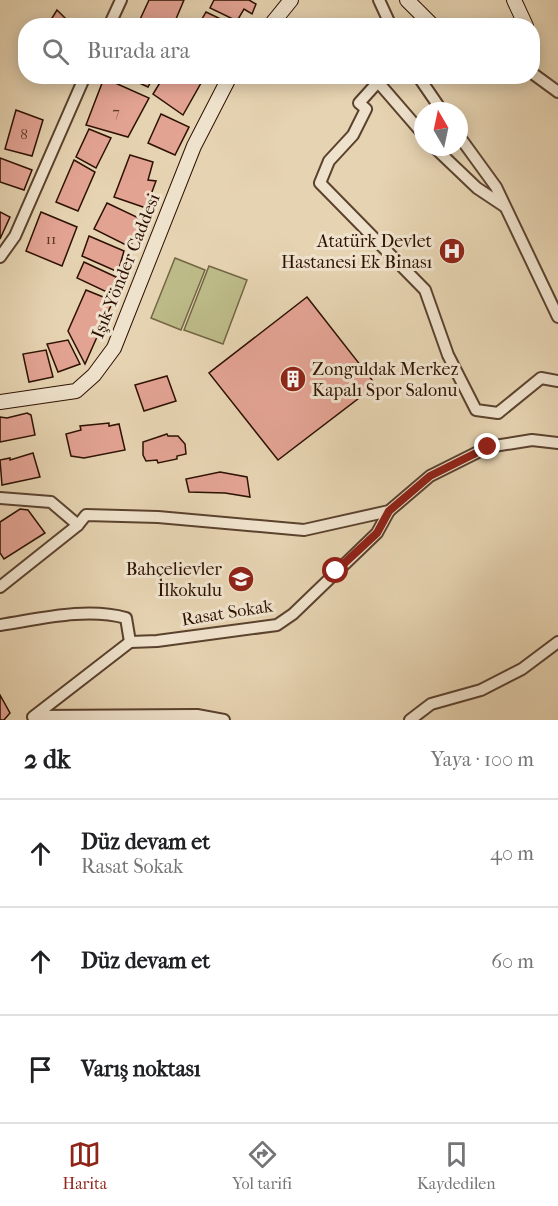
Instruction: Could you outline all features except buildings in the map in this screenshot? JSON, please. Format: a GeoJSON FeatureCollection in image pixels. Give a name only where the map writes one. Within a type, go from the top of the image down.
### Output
{"type":"FeatureCollection","features":[{"type":"Feature","properties":{"kind":"street"},"geometry":{"type":"LineString","coordinates":[[113,18],[121,0]]}},
{"type":"Feature","properties":{"kind":"street"},"geometry":{"type":"LineString","coordinates":[[276,18],[291,0]]}},
{"type":"Feature","properties":{"kind":"street"},"geometry":{"type":"LineString","coordinates":[[379,0],[387,18]]}},
{"type":"Feature","properties":{"kind":"street"},"geometry":{"type":"LineString","coordinates":[[407,0],[426,18]]}},
{"type":"Feature","properties":{"kind":"street"},"geometry":{"type":"LineString","coordinates":[[514,0],[522,18]]}},
{"type":"Feature","properties":{"kind":"street"},"geometry":{"type":"LineString","coordinates":[[540,79],[558,93]]}},
{"type":"Feature","properties":{"kind":"street"},"geometry":{"type":"LineString","coordinates":[[0,257],[15,236],[82,84]]}},
{"type":"Feature","properties":{"kind":"street","name":"Işık Yönder Caddesi"},"geometry":{"type":"LineString","coordinates":[[0,402],[76,391],[94,375],[114,348],[194,146],[226,84]]}},
{"type":"Feature","properties":{"kind":"street"},"geometry":{"type":"LineString","coordinates":[[376,84],[359,103],[366,109],[360,124],[329,161],[320,183],[425,290],[448,355],[476,410],[498,413],[542,378],[558,381]]}},
{"type":"Feature","properties":{"kind":"street"},"geometry":{"type":"LineString","coordinates":[[380,84],[414,124]]}},
{"type":"Feature","properties":{"kind":"street"},"geometry":{"type":"LineString","coordinates":[[423,84],[436,102]]}},
{"type":"Feature","properties":{"kind":"street"},"geometry":{"type":"LineString","coordinates":[[468,148],[496,187],[558,317]]}},
{"type":"Feature","properties":{"kind":"street"},"geometry":{"type":"LineString","coordinates":[[443,156],[477,188],[507,208]]}},
{"type":"Feature","properties":{"kind":"street"},"geometry":{"type":"LineString","coordinates":[[0,587],[78,525],[86,515],[158,517],[304,530],[389,511],[430,476],[488,447],[532,441],[558,443]]}},
{"type":"Feature","properties":{"kind":"street"},"geometry":{"type":"LineString","coordinates":[[0,498],[51,502],[78,525]]}},
{"type":"Feature","properties":{"kind":"street","name":"Rasat Sokak"},"geometry":{"type":"LineString","coordinates":[[130,642],[157,641],[277,625],[293,614],[377,533],[389,511]]}},
{"type":"Feature","properties":{"kind":"street"},"geometry":{"type":"LineString","coordinates":[[0,625],[80,614],[112,614],[126,618],[130,642],[32,718]]}},
{"type":"Feature","properties":{"kind":"street"},"geometry":{"type":"LineString","coordinates":[[410,720],[431,704],[482,690],[522,669],[558,642]]}},
{"type":"Feature","properties":{"kind":"street"},"geometry":{"type":"LineString","coordinates":[[32,718],[197,715],[224,720]]}},
{"type":"Feature","properties":{"kind":"shaded area"},"geometry":{"type":"Polygon","coordinates":[[[175,258],[205,270],[181,330],[151,318],[175,258]]]}},
{"type":"Feature","properties":{"kind":"shaded area"},"geometry":{"type":"Polygon","coordinates":[[[209,266],[247,280],[223,344],[184,330],[209,266]]]}},
{"type":"Feature","properties":{"kind":"place","name":"Atatürk Devlet Hastanesi Ek Binası"},"geometry":{"type":"Point","coordinates":[452,251]}},
{"type":"Feature","properties":{"kind":"place","name":"Zonguldak Merkez Kapalı Spor Salonu"},"geometry":{"type":"Point","coordinates":[293,379]}},
{"type":"Feature","properties":{"kind":"place","name":"Bahçelievler İlkokulu"},"geometry":{"type":"Point","coordinates":[241,579]}},
{"type":"Feature","properties":{"kind":"route"},"geometry":{"type":"LineString","coordinates":[[336,571],[377,533],[389,511],[430,476],[488,447]]}}]}
